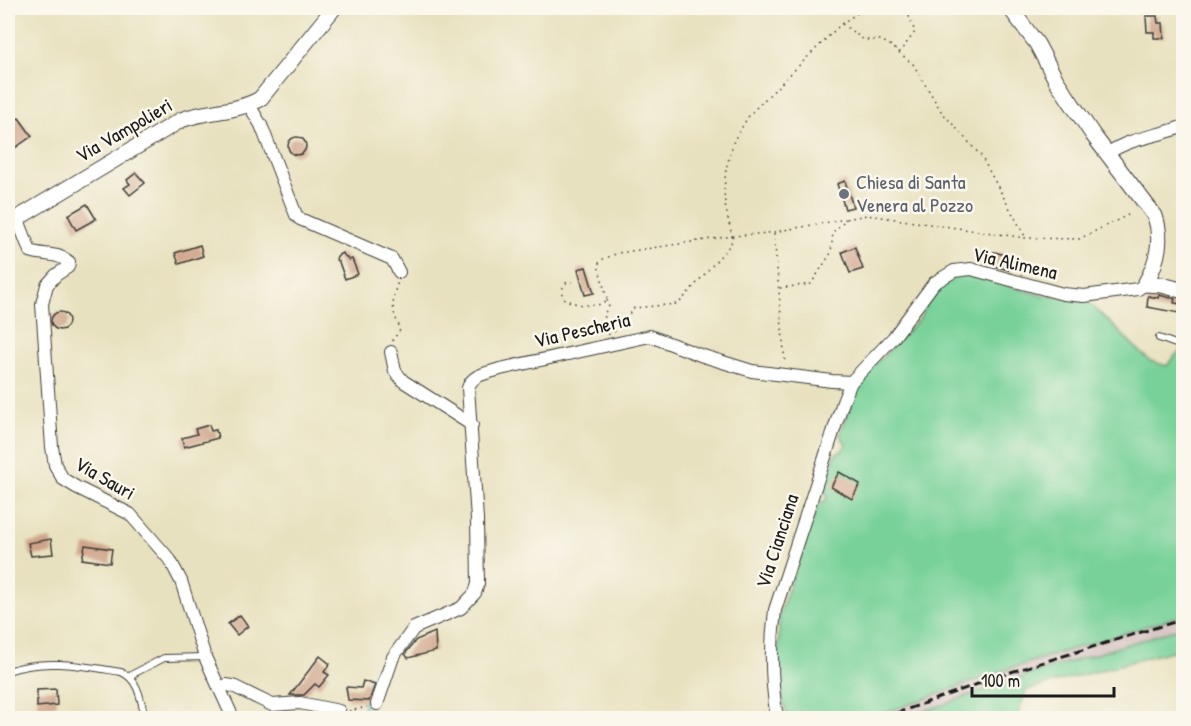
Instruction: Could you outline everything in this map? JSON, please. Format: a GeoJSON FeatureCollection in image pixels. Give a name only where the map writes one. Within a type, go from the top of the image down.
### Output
{"type":"FeatureCollection","features":[{"type":"Feature","properties":{"kind":"street"},"geometry":{"type":"LineString","coordinates":[[334,8],[267,92],[249,105],[261,125],[300,219],[392,259],[399,272]]}},
{"type":"Feature","properties":{"kind":"street"},"geometry":{"type":"LineString","coordinates":[[1010,8],[1037,44],[1056,80],[1107,154],[1155,216],[1160,240],[1157,260],[1146,284],[1162,285],[1184,291]]}},
{"type":"Feature","properties":{"kind":"street","name":"Via Vampolieri"},"geometry":{"type":"LineString","coordinates":[[12,220],[181,120],[201,113],[249,105]]}},
{"type":"Feature","properties":{"kind":"street"},"geometry":{"type":"LineString","coordinates":[[1107,154],[1128,142],[1184,126]]}},
{"type":"Feature","properties":{"kind":"street","name":"Via Sauri"},"geometry":{"type":"LineString","coordinates":[[12,220],[30,251],[51,254],[69,262],[68,267],[56,274],[47,285],[42,304],[55,465],[63,479],[130,514],[170,560],[181,581],[206,657],[232,718]]}},
{"type":"Feature","properties":{"kind":"street","name":"Via Alimena"},"geometry":{"type":"LineString","coordinates":[[851,382],[893,338],[934,283],[954,271],[971,268],[1041,289],[1084,296],[1138,290],[1146,284]]}},
{"type":"Feature","properties":{"kind":"street","name":"Via Pescheria"},"geometry":{"type":"LineString","coordinates":[[376,704],[393,657],[414,628],[461,608],[475,593],[478,584],[477,519],[468,388],[470,382],[478,375],[642,336],[660,338],[700,355],[752,371],[851,382]]}},
{"type":"Feature","properties":{"kind":"street"},"geometry":{"type":"LineString","coordinates":[[391,352],[395,371],[403,381],[472,425]]}},
{"type":"Feature","properties":{"kind":"street","name":"Via Cianciana"},"geometry":{"type":"LineString","coordinates":[[777,718],[771,675],[771,635],[775,610],[851,382]]}},
{"type":"Feature","properties":{"kind":"street"},"geometry":{"type":"LineString","coordinates":[[220,688],[226,685],[233,686],[272,705],[300,703],[339,711]]}},
{"type":"Feature","properties":{"kind":"lane"},"geometry":{"type":"LineString","coordinates":[[1159,338],[1184,347]]}},
{"type":"Feature","properties":{"kind":"lane"},"geometry":{"type":"LineString","coordinates":[[129,676],[164,658],[206,657]]}},
{"type":"Feature","properties":{"kind":"lane"},"geometry":{"type":"LineString","coordinates":[[8,671],[33,664],[50,663],[121,672],[129,676],[137,688],[145,718]]}},
{"type":"Feature","properties":{"kind":"path"},"geometry":{"type":"LineString","coordinates":[[899,53],[915,32],[906,8]]}},
{"type":"Feature","properties":{"kind":"path"},"geometry":{"type":"LineString","coordinates":[[859,12],[841,24],[750,114],[734,140],[726,169],[724,190],[732,236],[731,244],[681,302],[634,308],[609,338],[604,314],[609,306],[598,265],[601,260],[618,253],[732,236],[774,232],[867,215],[1026,238],[1079,239],[1130,214]]}},
{"type":"Feature","properties":{"kind":"path"},"geometry":{"type":"LineString","coordinates":[[841,24],[864,40],[881,40],[913,64],[941,111],[981,156],[1026,238]]}},
{"type":"Feature","properties":{"kind":"path"},"geometry":{"type":"LineString","coordinates":[[780,288],[811,284],[831,253],[833,232],[846,219]]}},
{"type":"Feature","properties":{"kind":"path"},"geometry":{"type":"LineString","coordinates":[[774,232],[787,376]]}},
{"type":"Feature","properties":{"kind":"path"},"geometry":{"type":"LineString","coordinates":[[391,352],[390,343],[400,330],[393,301],[399,281],[399,272]]}},
{"type":"Feature","properties":{"kind":"path"},"geometry":{"type":"LineString","coordinates":[[573,282],[566,284],[562,289],[562,297],[569,302],[590,306],[603,304],[607,299]]}},
{"type":"Feature","properties":{"kind":"path"},"geometry":{"type":"LineString","coordinates":[[339,711],[376,704]]}},
{"type":"Feature","properties":{"kind":"shaded area"},"geometry":{"type":"Polygon","coordinates":[[[1183,615],[1183,627],[1015,679],[906,718],[871,718],[1008,669],[1183,615]]]}},
{"type":"Feature","properties":{"kind":"green space"},"geometry":{"type":"Polygon","coordinates":[[[968,273],[1037,294],[1087,301],[1150,361],[1167,366],[1174,356],[1183,350],[1183,615],[1008,669],[871,718],[788,718],[778,673],[779,615],[819,502],[824,503],[827,496],[823,490],[835,454],[843,450],[846,444],[840,435],[860,380],[920,318],[930,297],[942,282],[950,276],[968,273]]]}},
{"type":"Feature","properties":{"kind":"green space"},"geometry":{"type":"Polygon","coordinates":[[[1183,627],[1183,648],[1026,690],[1017,718],[906,718],[1015,679],[1183,627]]]}},
{"type":"Feature","properties":{"kind":"building"},"geometry":{"type":"Polygon","coordinates":[[[1146,16],[1157,16],[1158,23],[1163,23],[1164,38],[1154,38],[1154,32],[1147,32],[1146,16]]]}},
{"type":"Feature","properties":{"kind":"building"},"geometry":{"type":"Polygon","coordinates":[[[19,118],[32,136],[15,148],[8,137],[8,126],[19,118]]]}},
{"type":"Feature","properties":{"kind":"building"},"geometry":{"type":"Polygon","coordinates":[[[293,137],[301,137],[306,142],[304,153],[293,155],[288,150],[288,142],[293,137]]]}},
{"type":"Feature","properties":{"kind":"building"},"geometry":{"type":"Polygon","coordinates":[[[136,173],[145,183],[130,195],[124,188],[130,184],[127,180],[136,173]]]}},
{"type":"Feature","properties":{"kind":"building","name":"Chiesa di Santa Venera al Pozzo"},"geometry":{"type":"Polygon","coordinates":[[[845,181],[853,207],[845,209],[837,184],[845,181]]]}},
{"type":"Feature","properties":{"kind":"building"},"geometry":{"type":"Polygon","coordinates":[[[87,204],[96,219],[76,230],[68,215],[87,204]]]}},
{"type":"Feature","properties":{"kind":"building"},"geometry":{"type":"Polygon","coordinates":[[[200,245],[203,256],[179,264],[175,253],[200,245]]]}},
{"type":"Feature","properties":{"kind":"building"},"geometry":{"type":"Polygon","coordinates":[[[855,247],[863,269],[850,273],[842,252],[855,247]]]}},
{"type":"Feature","properties":{"kind":"building"},"geometry":{"type":"Polygon","coordinates":[[[994,252],[1013,257],[1009,270],[990,265],[994,252]]]}},
{"type":"Feature","properties":{"kind":"building"},"geometry":{"type":"Polygon","coordinates":[[[342,253],[349,260],[352,259],[358,274],[345,279],[339,262],[336,260],[337,256],[342,253]]]}},
{"type":"Feature","properties":{"kind":"building"},"geometry":{"type":"Polygon","coordinates":[[[586,267],[594,293],[585,295],[578,269],[586,267]]]}},
{"type":"Feature","properties":{"kind":"building"},"geometry":{"type":"Polygon","coordinates":[[[1159,295],[1175,299],[1174,303],[1181,304],[1179,313],[1147,307],[1148,296],[1158,298],[1159,295]]]}},
{"type":"Feature","properties":{"kind":"building"},"geometry":{"type":"Polygon","coordinates":[[[60,312],[66,315],[69,321],[66,327],[60,330],[54,327],[51,321],[54,315],[60,312]]]}},
{"type":"Feature","properties":{"kind":"building"},"geometry":{"type":"Polygon","coordinates":[[[209,425],[211,431],[216,430],[218,438],[184,447],[182,438],[197,434],[195,429],[209,425]]]}},
{"type":"Feature","properties":{"kind":"building"},"geometry":{"type":"Polygon","coordinates":[[[839,472],[860,484],[852,499],[831,487],[839,472]]]}},
{"type":"Feature","properties":{"kind":"building"},"geometry":{"type":"Polygon","coordinates":[[[51,539],[53,554],[31,556],[28,543],[51,539]]]}},
{"type":"Feature","properties":{"kind":"building"},"geometry":{"type":"Polygon","coordinates":[[[85,545],[112,549],[110,563],[82,559],[85,545]]]}},
{"type":"Feature","properties":{"kind":"building"},"geometry":{"type":"Polygon","coordinates":[[[240,615],[248,626],[237,635],[228,624],[240,615]]]}},
{"type":"Feature","properties":{"kind":"building"},"geometry":{"type":"Polygon","coordinates":[[[435,632],[436,651],[408,658],[405,654],[416,640],[435,632]]]}},
{"type":"Feature","properties":{"kind":"building"},"geometry":{"type":"Polygon","coordinates":[[[320,656],[330,664],[324,672],[329,675],[319,687],[315,684],[304,695],[290,695],[320,656]]]}},
{"type":"Feature","properties":{"kind":"building"},"geometry":{"type":"Polygon","coordinates":[[[363,681],[375,685],[369,701],[348,700],[346,687],[361,688],[363,681]]]}},
{"type":"Feature","properties":{"kind":"building"},"geometry":{"type":"Polygon","coordinates":[[[56,689],[57,705],[37,707],[37,690],[56,689]]]}},
{"type":"Feature","properties":{"kind":"waterway"},"geometry":{"type":"LineString","coordinates":[[369,683],[386,660]]}},
{"type":"Feature","properties":{"kind":"waterway"},"geometry":{"type":"LineString","coordinates":[[363,718],[365,701]]}},
{"type":"Feature","properties":{"kind":"railway"},"geometry":{"type":"LineString","coordinates":[[883,718],[1011,672],[1184,619]]}},
{"type":"Feature","properties":{"kind":"place","name":"Chiesa di Santa Venera al Pozzo"},"geometry":{"type":"Point","coordinates":[844,194]}}]}
